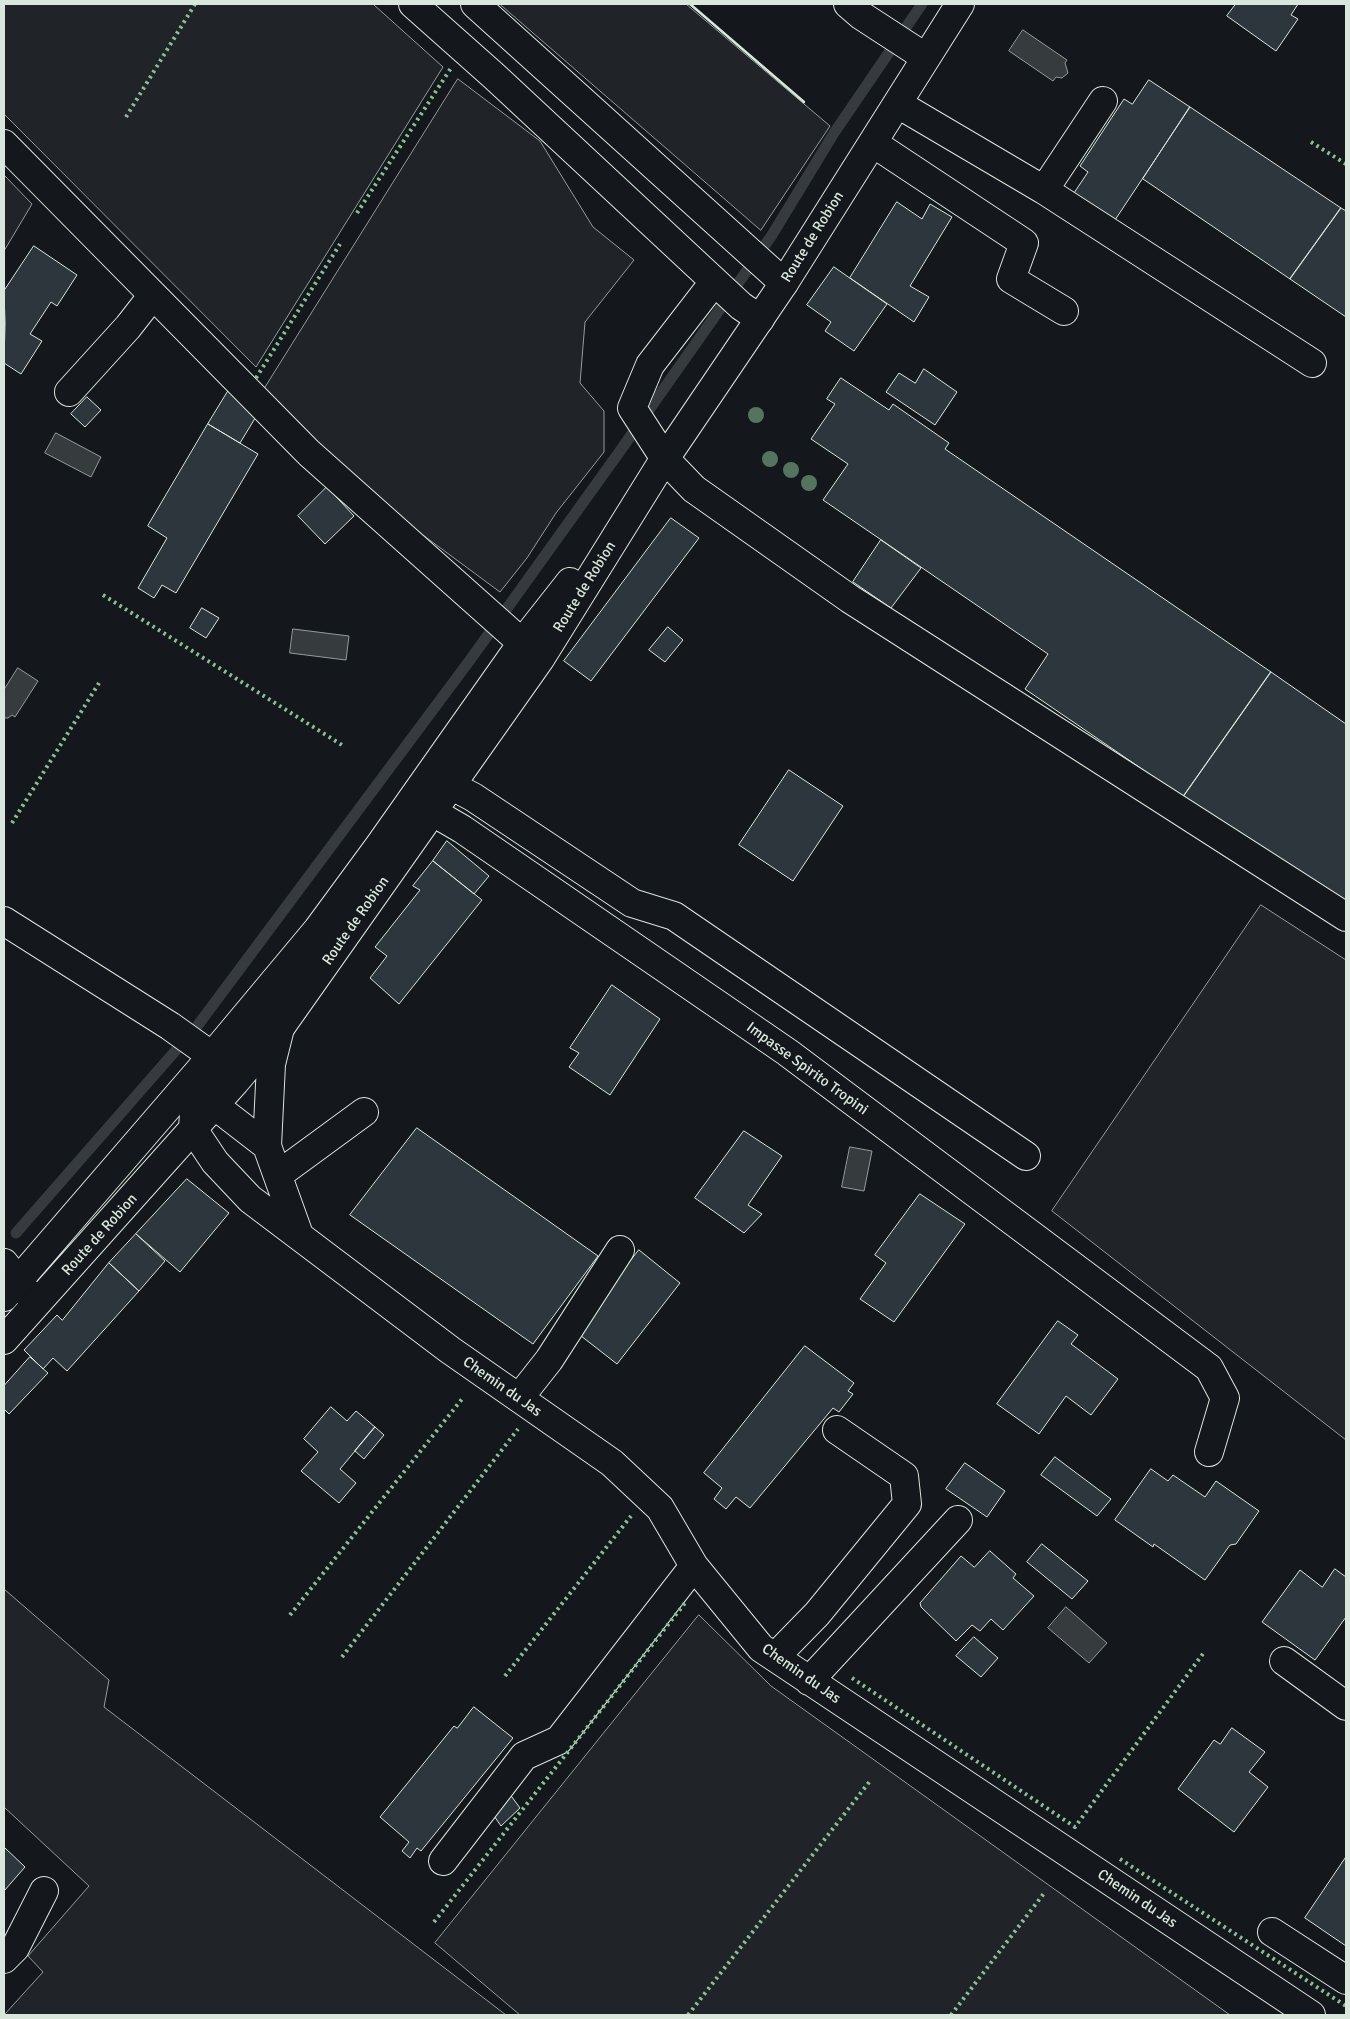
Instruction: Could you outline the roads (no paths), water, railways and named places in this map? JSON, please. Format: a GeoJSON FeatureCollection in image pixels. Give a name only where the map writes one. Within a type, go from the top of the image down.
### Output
{"type":"FeatureCollection","features":[{"type":"Feature","properties":{"kind":"street"},"geometry":{"type":"LineString","coordinates":[[413,4],[494,76],[714,282],[741,306],[760,319]]}},
{"type":"Feature","properties":{"kind":"street"},"geometry":{"type":"LineString","coordinates":[[475,4],[784,282]]}},
{"type":"Feature","properties":{"kind":"street"},"geometry":{"type":"LineString","coordinates":[[848,4],[862,16],[925,57]]}},
{"type":"Feature","properties":{"kind":"street","name":"Route de Robion"},"geometry":{"type":"LineString","coordinates":[[4,1340],[193,1129],[206,1104],[280,1028],[422,806],[663,463],[760,319],[960,4]]}},
{"type":"Feature","properties":{"kind":"street"},"geometry":{"type":"LineString","coordinates":[[1044,190],[1103,101]]}},
{"type":"Feature","properties":{"kind":"street"},"geometry":{"type":"LineString","coordinates":[[898,104],[1044,190],[1312,363]]}},
{"type":"Feature","properties":{"kind":"street"},"geometry":{"type":"LineString","coordinates":[[873,142],[1024,243],[1011,279],[1064,311]]}},
{"type":"Feature","properties":{"kind":"street"},"geometry":{"type":"LineString","coordinates":[[4,144],[309,453],[531,651]]}},
{"type":"Feature","properties":{"kind":"street"},"geometry":{"type":"LineString","coordinates":[[714,282],[650,365],[632,408],[663,463],[694,489],[850,599],[1346,917]]}},
{"type":"Feature","properties":{"kind":"street"},"geometry":{"type":"LineString","coordinates":[[69,392],[128,327],[153,295]]}},
{"type":"Feature","properties":{"kind":"street","name":"Route de Robion"},"geometry":{"type":"LineString","coordinates":[[8,1280],[156,1121],[422,806],[452,786],[531,651]]}},
{"type":"Feature","properties":{"kind":"street"},"geometry":{"type":"LineString","coordinates":[[452,786],[473,797],[632,903],[674,916],[1026,1156]]}},
{"type":"Feature","properties":{"kind":"street","name":"Impasse Spirito Tropini"},"geometry":{"type":"LineString","coordinates":[[422,806],[462,829],[787,1052],[1189,1355],[1209,1368],[1225,1398],[1209,1452]]}},
{"type":"Feature","properties":{"kind":"street"},"geometry":{"type":"LineString","coordinates":[[4,921],[170,1026],[212,1056]]}},
{"type":"Feature","properties":{"kind":"street"},"geometry":{"type":"LineString","coordinates":[[267,1146],[206,1104],[203,1091],[301,971],[318,929]]}},
{"type":"Feature","properties":{"kind":"street"},"geometry":{"type":"LineString","coordinates":[[280,1028],[271,1064],[267,1146],[299,1234]]}},
{"type":"Feature","properties":{"kind":"street"},"geometry":{"type":"LineString","coordinates":[[156,1121],[175,1109],[206,1104]]}},
{"type":"Feature","properties":{"kind":"street"},"geometry":{"type":"LineString","coordinates":[[278,1175],[364,1112]]}},
{"type":"Feature","properties":{"kind":"street","name":"Chemin du Jas"},"geometry":{"type":"LineString","coordinates":[[193,1129],[215,1162],[250,1198],[450,1350],[612,1463],[660,1508],[694,1566],[761,1648],[1311,2015]]}},
{"type":"Feature","properties":{"kind":"street"},"geometry":{"type":"LineString","coordinates":[[519,1398],[549,1360],[620,1250]]}},
{"type":"Feature","properties":{"kind":"street"},"geometry":{"type":"LineString","coordinates":[[8,1280],[36,1306]]}},
{"type":"Feature","properties":{"kind":"street"},"geometry":{"type":"LineString","coordinates":[[774,1658],[817,1614],[907,1504],[904,1476],[837,1430]]}},
{"type":"Feature","properties":{"kind":"street"},"geometry":{"type":"LineString","coordinates":[[809,1681],[958,1520]]}},
{"type":"Feature","properties":{"kind":"street"},"geometry":{"type":"LineString","coordinates":[[443,1861],[524,1756],[558,1740],[694,1566]]}},
{"type":"Feature","properties":{"kind":"street"},"geometry":{"type":"LineString","coordinates":[[1284,1661],[1346,1706]]}},
{"type":"Feature","properties":{"kind":"street"},"geometry":{"type":"LineString","coordinates":[[4,1959],[15,1948],[44,1891]]}},
{"type":"Feature","properties":{"kind":"street"},"geometry":{"type":"LineString","coordinates":[[1272,1932],[1346,1980]]}},
{"type":"Feature","properties":{"kind":"waterway"},"geometry":{"type":"LineString","coordinates":[[16,1233],[198,1025],[470,660],[772,235],[834,133],[922,4]]}}]}
